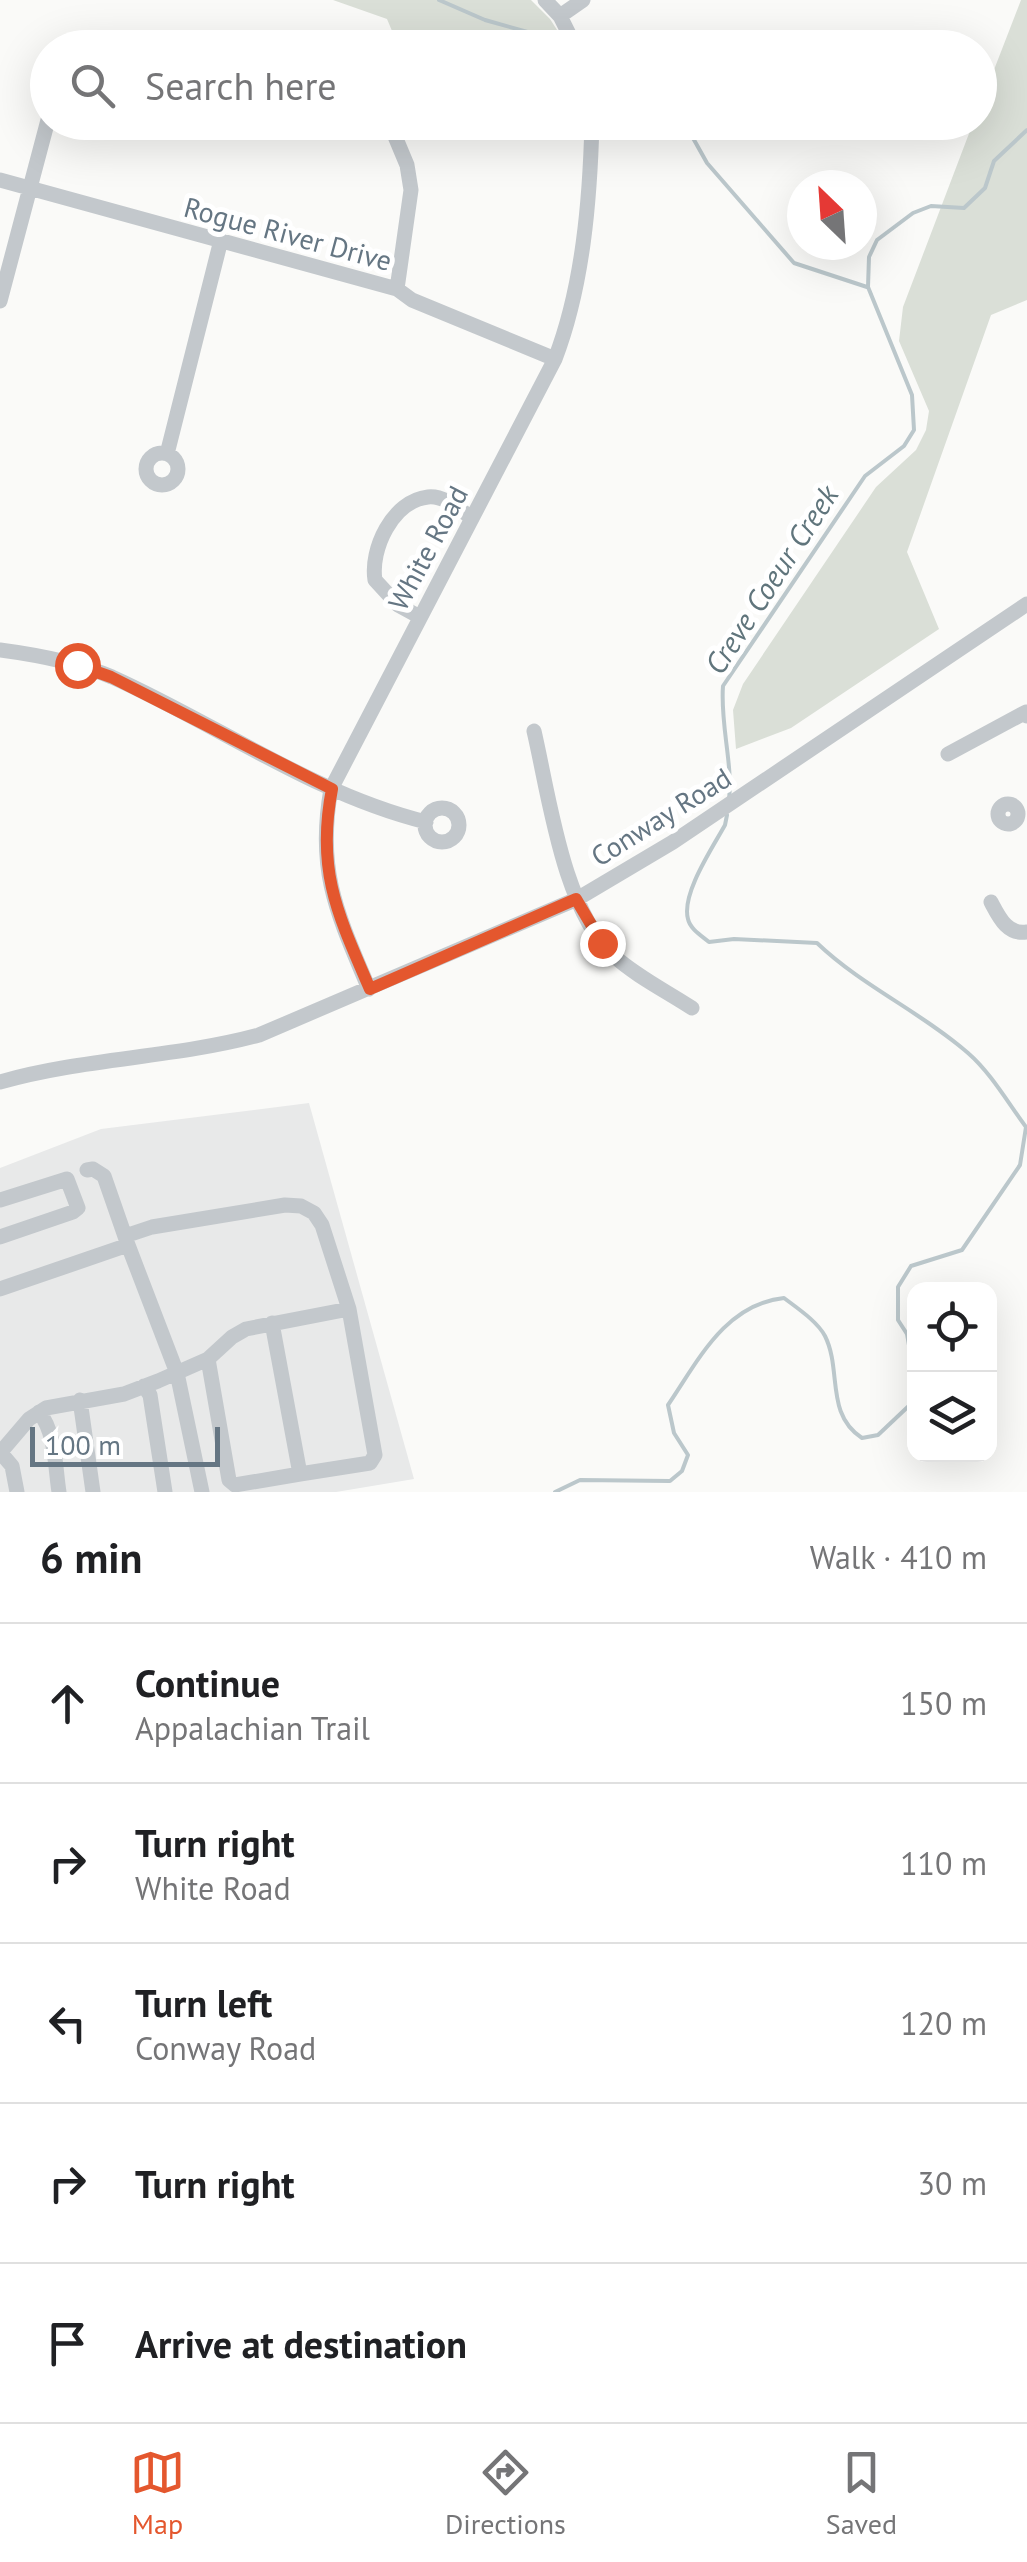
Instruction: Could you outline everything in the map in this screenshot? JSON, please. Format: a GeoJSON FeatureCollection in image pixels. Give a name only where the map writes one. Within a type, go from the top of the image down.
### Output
{"type":"FeatureCollection","features":[{"type":"Feature","properties":{"kind":"street"},"geometry":{"type":"LineString","coordinates":[[545,0],[567,30]]}},
{"type":"Feature","properties":{"kind":"street"},"geometry":{"type":"LineString","coordinates":[[560,16],[584,0]]}},
{"type":"Feature","properties":{"kind":"street"},"geometry":{"type":"LineString","coordinates":[[0,302],[43,140]]}},
{"type":"Feature","properties":{"kind":"street"},"geometry":{"type":"LineString","coordinates":[[396,289],[411,190],[408,166],[397,140]]}},
{"type":"Feature","properties":{"kind":"street","name":"White Road"},"geometry":{"type":"LineString","coordinates":[[370,989],[340,920],[324,851],[332,789],[565,334],[582,241],[590,140]]}},
{"type":"Feature","properties":{"kind":"street","name":"Rogue River Drive"},"geometry":{"type":"LineString","coordinates":[[0,180],[396,289],[412,300],[555,359]]}},
{"type":"Feature","properties":{"kind":"street"},"geometry":{"type":"LineString","coordinates":[[167,454],[221,240]]}},
{"type":"Feature","properties":{"kind":"street"},"geometry":{"type":"LineString","coordinates":[[420,617],[398,606],[375,580],[374,556],[382,535],[408,507],[428,497],[448,502],[472,518]]}},
{"type":"Feature","properties":{"kind":"street","name":"Conway Road"},"geometry":{"type":"LineString","coordinates":[[0,1082],[220,1045],[284,1026],[576,899],[673,842],[1027,604]]}},
{"type":"Feature","properties":{"kind":"street"},"geometry":{"type":"LineString","coordinates":[[0,650],[40,656],[111,677],[332,789],[426,822]]}},
{"type":"Feature","properties":{"kind":"street"},"geometry":{"type":"LineString","coordinates":[[948,754],[1026,714]]}},
{"type":"Feature","properties":{"kind":"street"},"geometry":{"type":"LineString","coordinates":[[534,730],[576,899],[615,957],[692,1008]]}},
{"type":"Feature","properties":{"kind":"street"},"geometry":{"type":"LineString","coordinates":[[991,902],[1006,926],[1014,932],[1027,932]]}},
{"type":"Feature","properties":{"kind":"street"},"geometry":{"type":"LineString","coordinates":[[88,1170],[94,1168],[104,1176],[177,1373],[201,1491]]}},
{"type":"Feature","properties":{"kind":"street"},"geometry":{"type":"LineString","coordinates":[[0,1200],[68,1179],[78,1203],[73,1212],[0,1237]]}},
{"type":"Feature","properties":{"kind":"street"},"geometry":{"type":"LineString","coordinates":[[0,1289],[126,1241],[152,1227],[286,1204],[301,1206],[314,1213],[322,1225],[349,1309],[375,1455],[370,1463],[235,1485],[229,1480],[208,1360]]}},
{"type":"Feature","properties":{"kind":"street"},"geometry":{"type":"LineString","coordinates":[[17,1492],[12,1466],[0,1453],[39,1412],[80,1400],[124,1394],[177,1373],[208,1360],[246,1329],[349,1309]]}},
{"type":"Feature","properties":{"kind":"street"},"geometry":{"type":"LineString","coordinates":[[272,1322],[300,1474]]}},
{"type":"Feature","properties":{"kind":"street"},"geometry":{"type":"LineString","coordinates":[[144,1386],[150,1395],[165,1492]]}},
{"type":"Feature","properties":{"kind":"street"},"geometry":{"type":"LineString","coordinates":[[80,1400],[93,1492]]}},
{"type":"Feature","properties":{"kind":"street"},"geometry":{"type":"LineString","coordinates":[[39,1412],[51,1438],[58,1492]]}},
{"type":"Feature","properties":{"kind":"shaded area"},"geometry":{"type":"Polygon","coordinates":[[[333,0],[531,0],[557,30],[392,30],[387,19],[333,0]]]}},
{"type":"Feature","properties":{"kind":"shaded area"},"geometry":{"type":"Polygon","coordinates":[[[1021,0],[1027,0],[1027,300],[991,315],[907,552],[939,629],[791,728],[736,749],[733,710],[743,684],[876,487],[916,450],[926,430],[929,411],[899,341],[903,307],[967,140],[997,140],[997,62],[1021,0]]]}},
{"type":"Feature","properties":{"kind":"shaded area"},"geometry":{"type":"Polygon","coordinates":[[[309,1103],[414,1479],[336,1492],[0,1492],[0,1168],[101,1129],[309,1103]]]}},
{"type":"Feature","properties":{"kind":"waterway"},"geometry":{"type":"LineString","coordinates":[[439,0],[521,30]]}},
{"type":"Feature","properties":{"kind":"waterway","name":"Creve Coeur Creek"},"geometry":{"type":"LineString","coordinates":[[729,800],[723,686],[865,476],[904,446],[914,430],[912,395],[868,287],[869,257],[877,240],[913,213],[931,206],[964,208],[985,188],[994,161],[1027,130]]}},
{"type":"Feature","properties":{"kind":"waterway"},"geometry":{"type":"LineString","coordinates":[[694,140],[707,163],[794,263],[867,287]]}},
{"type":"Feature","properties":{"kind":"waterway","name":"Creve Coeur Creek"},"geometry":{"type":"LineString","coordinates":[[727,815],[689,897],[688,919],[694,929],[709,942],[734,939],[817,943],[853,973],[968,1053],[1026,1127],[1020,1165],[962,1250],[911,1266],[898,1287],[898,1320],[907,1334],[914,1372]]}},
{"type":"Feature","properties":{"kind":"waterway","name":"Creve Coeur Creek"},"geometry":{"type":"LineString","coordinates":[[555,1492],[580,1480],[670,1481],[682,1471],[688,1455],[674,1433],[668,1405],[715,1337],[745,1311],[763,1303],[784,1298],[821,1330],[830,1349],[843,1417],[862,1438],[878,1435],[907,1408]]}},
{"type":"Feature","properties":{"kind":"route"},"geometry":{"type":"LineString","coordinates":[[77,665],[111,677],[332,789],[324,851],[340,920],[370,989],[576,899],[602,943]]}}]}
